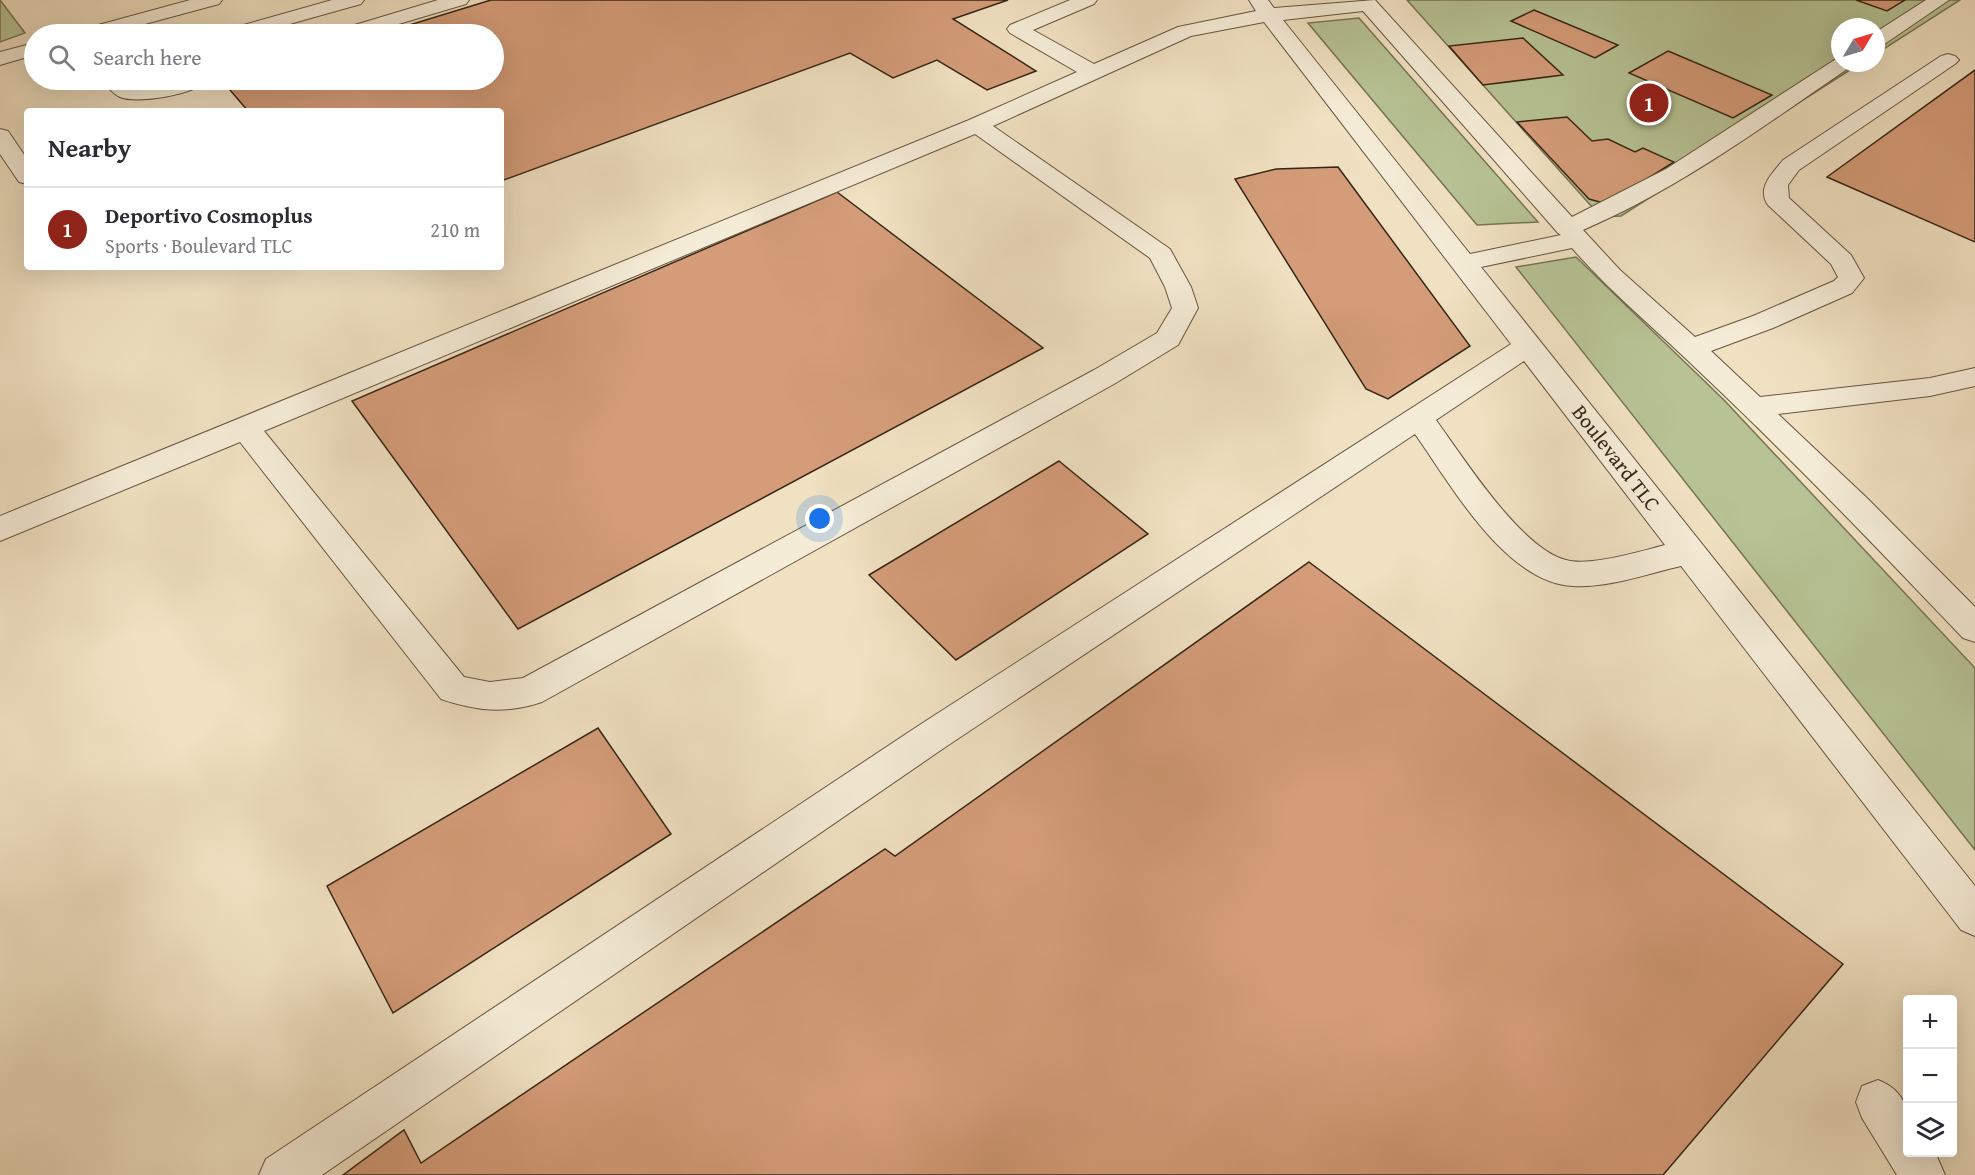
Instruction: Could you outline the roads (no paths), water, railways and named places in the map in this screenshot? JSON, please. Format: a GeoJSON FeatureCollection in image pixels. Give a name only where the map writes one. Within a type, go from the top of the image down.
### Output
{"type":"FeatureCollection","features":[{"type":"Feature","properties":{"kind":"street"},"geometry":{"type":"LineString","coordinates":[[124,24],[212,0]]}},
{"type":"Feature","properties":{"kind":"street"},"geometry":{"type":"LineString","coordinates":[[269,24],[354,0]]}},
{"type":"Feature","properties":{"kind":"street"},"geometry":{"type":"LineString","coordinates":[[379,24],[459,0]]}},
{"type":"Feature","properties":{"kind":"street"},"geometry":{"type":"LineString","coordinates":[[1087,0],[1017,29],[1093,72]]}},
{"type":"Feature","properties":{"kind":"street"},"geometry":{"type":"LineString","coordinates":[[1885,35],[1939,0]]}},
{"type":"Feature","properties":{"kind":"street"},"geometry":{"type":"LineString","coordinates":[[0,529],[977,124],[1185,32],[1263,8],[1366,2],[1611,276],[1691,348],[1857,507],[1975,629]]}},
{"type":"Feature","properties":{"kind":"street","name":"Boulevard TLC"},"geometry":{"type":"LineString","coordinates":[[1263,8],[1975,917]]}},
{"type":"Feature","properties":{"kind":"street"},"geometry":{"type":"LineString","coordinates":[[0,59],[24,52]]}},
{"type":"Feature","properties":{"kind":"street"},"geometry":{"type":"LineString","coordinates":[[1691,348],[1763,322],[1843,287],[1851,278],[1842,260],[1777,200],[1776,185],[1791,165],[1948,60]]}},
{"type":"Feature","properties":{"kind":"street"},"geometry":{"type":"LineString","coordinates":[[1463,262],[1572,234],[1702,156],[1831,71]]}},
{"type":"Feature","properties":{"kind":"street"},"geometry":{"type":"LineString","coordinates":[[120,90],[134,95],[161,90]]}},
{"type":"Feature","properties":{"kind":"street"},"geometry":{"type":"LineString","coordinates":[[245,428],[453,689],[490,697],[529,692],[1094,383],[1168,339],[1185,308],[1179,287],[1161,254],[977,124]]}},
{"type":"Feature","properties":{"kind":"street"},"geometry":{"type":"LineString","coordinates":[[0,136],[24,172]]}},
{"type":"Feature","properties":{"kind":"street"},"geometry":{"type":"LineString","coordinates":[[282,1175],[931,737],[1528,346]]}},
{"type":"Feature","properties":{"kind":"street"},"geometry":{"type":"LineString","coordinates":[[1753,407],[1930,387],[1975,377]]}},
{"type":"Feature","properties":{"kind":"street"},"geometry":{"type":"LineString","coordinates":[[1419,417],[1510,538],[1546,565],[1563,573],[1589,572],[1690,552]]}},
{"type":"Feature","properties":{"kind":"street"},"geometry":{"type":"LineString","coordinates":[[1878,1102],[1903,1143]]}},
{"type":"Feature","properties":{"kind":"street"},"geometry":{"type":"LineString","coordinates":[[1912,1157],[1922,1175]]}},
{"type":"Feature","properties":{"kind":"place","name":"Deportivo Cosmoplus"},"geometry":{"type":"Point","coordinates":[1649,103]}}]}
